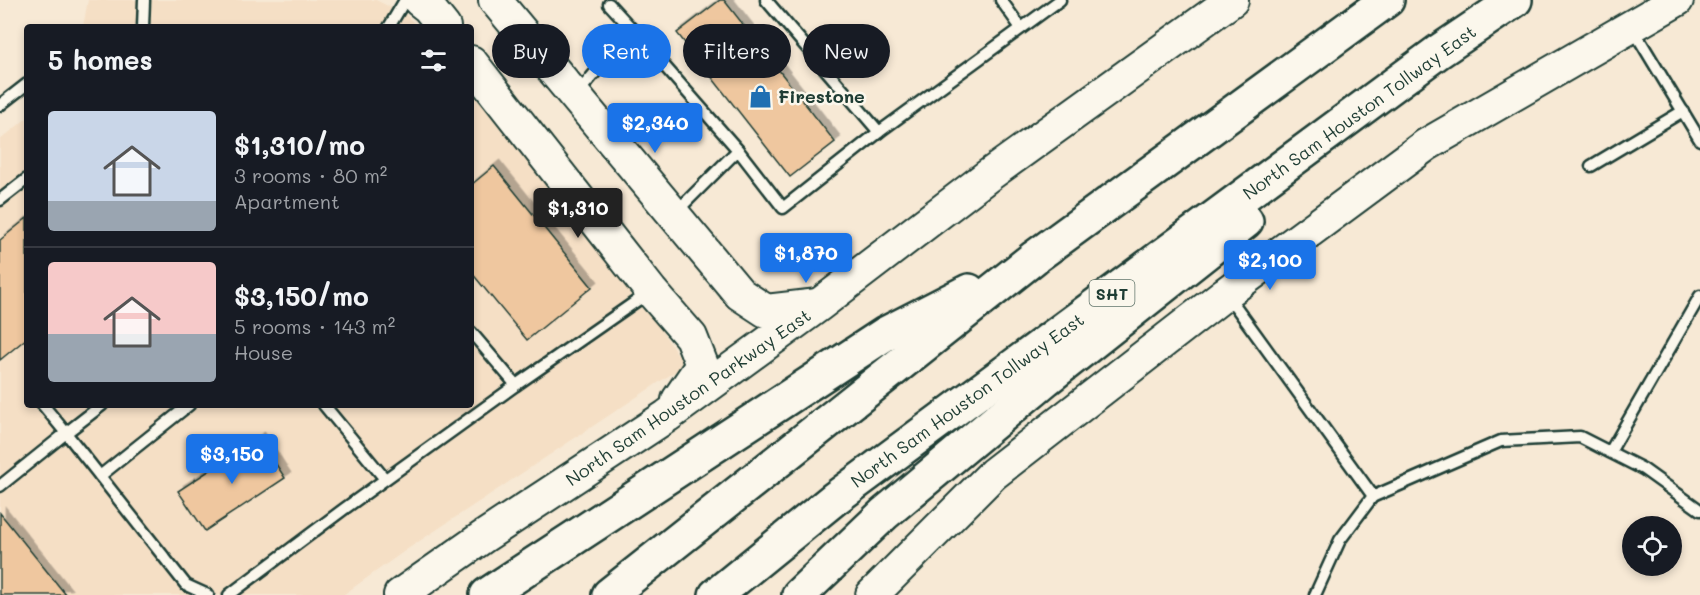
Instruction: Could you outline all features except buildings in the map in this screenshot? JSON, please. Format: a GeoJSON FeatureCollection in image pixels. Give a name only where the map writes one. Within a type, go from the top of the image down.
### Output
{"type":"FeatureCollection","features":[{"type":"Feature","properties":{"kind":"highway"},"geometry":{"type":"LineString","coordinates":[[609,595],[1035,257],[1387,0]]}},
{"type":"Feature","properties":{"kind":"highway","name":"North Sam Houston Tollway East"},"geometry":{"type":"LineString","coordinates":[[716,595],[834,499],[1438,52],[1515,0]]}},
{"type":"Feature","properties":{"kind":"highway"},"geometry":{"type":"LineString","coordinates":[[799,595],[884,514],[1028,394],[1375,119],[1438,52]]}},
{"type":"Feature","properties":{"kind":"highway"},"geometry":{"type":"LineString","coordinates":[[487,595],[885,334],[1035,257]]}},
{"type":"Feature","properties":{"kind":"main road"},"geometry":{"type":"LineString","coordinates":[[495,0],[740,294],[766,311],[819,305]]}},
{"type":"Feature","properties":{"kind":"main road","name":"North Sam Houston Parkway East"},"geometry":{"type":"LineString","coordinates":[[400,595],[483,537],[667,416],[819,305],[989,175],[1232,0]]}},
{"type":"Feature","properties":{"kind":"main road"},"geometry":{"type":"LineString","coordinates":[[872,595],[993,474],[1226,293],[1426,145],[1677,0]]}},
{"type":"Feature","properties":{"kind":"main road"},"geometry":{"type":"LineString","coordinates":[[474,66],[651,291],[691,337],[702,365],[667,416]]}},
{"type":"Feature","properties":{"kind":"lane"},"geometry":{"type":"LineString","coordinates":[[143,24],[144,0]]}},
{"type":"Feature","properties":{"kind":"lane"},"geometry":{"type":"LineString","coordinates":[[391,24],[405,0]]}},
{"type":"Feature","properties":{"kind":"lane"},"geometry":{"type":"LineString","coordinates":[[766,0],[879,132]]}},
{"type":"Feature","properties":{"kind":"lane"},"geometry":{"type":"LineString","coordinates":[[1001,0],[1021,28]]}},
{"type":"Feature","properties":{"kind":"lane"},"geometry":{"type":"LineString","coordinates":[[671,74],[738,150],[783,208],[879,132],[1060,0]]}},
{"type":"Feature","properties":{"kind":"lane"},"geometry":{"type":"LineString","coordinates":[[609,1],[628,24]]}},
{"type":"Feature","properties":{"kind":"lane"},"geometry":{"type":"LineString","coordinates":[[1632,26],[1699,135]]}},
{"type":"Feature","properties":{"kind":"lane"},"geometry":{"type":"LineString","coordinates":[[575,97],[591,78]]}},
{"type":"Feature","properties":{"kind":"lane"},"geometry":{"type":"LineString","coordinates":[[0,105],[24,86]]}},
{"type":"Feature","properties":{"kind":"lane"},"geometry":{"type":"LineString","coordinates":[[1591,166],[1683,111]]}},
{"type":"Feature","properties":{"kind":"lane"},"geometry":{"type":"LineString","coordinates":[[673,215],[738,150]]}},
{"type":"Feature","properties":{"kind":"lane"},"geometry":{"type":"LineString","coordinates":[[0,200],[24,181]]}},
{"type":"Feature","properties":{"kind":"lane"},"geometry":{"type":"LineString","coordinates":[[229,595],[385,479],[651,291]]}},
{"type":"Feature","properties":{"kind":"lane"},"geometry":{"type":"LineString","coordinates":[[1226,293],[1372,497]]}},
{"type":"Feature","properties":{"kind":"lane"},"geometry":{"type":"LineString","coordinates":[[1610,452],[1700,296]]}},
{"type":"Feature","properties":{"kind":"lane"},"geometry":{"type":"LineString","coordinates":[[474,336],[516,385]]}},
{"type":"Feature","properties":{"kind":"lane"},"geometry":{"type":"LineString","coordinates":[[45,408],[186,585],[208,595]]}},
{"type":"Feature","properties":{"kind":"lane"},"geometry":{"type":"LineString","coordinates":[[0,486],[98,408]]}},
{"type":"Feature","properties":{"kind":"lane"},"geometry":{"type":"LineString","coordinates":[[100,476],[185,408]]}},
{"type":"Feature","properties":{"kind":"lane"},"geometry":{"type":"LineString","coordinates":[[326,408],[385,479]]}},
{"type":"Feature","properties":{"kind":"lane"},"geometry":{"type":"LineString","coordinates":[[1315,595],[1340,540],[1372,497],[1501,441],[1580,437],[1642,469],[1700,510]]}},
{"type":"Feature","properties":{"kind":"shaded area"},"geometry":{"type":"Polygon","coordinates":[[[88,0],[376,0],[406,15],[415,24],[84,24],[88,0]]]}},
{"type":"Feature","properties":{"kind":"shaded area"},"geometry":{"type":"Polygon","coordinates":[[[474,95],[615,263],[685,365],[406,550],[343,595],[0,595],[0,140],[24,120],[24,408],[474,408],[474,95]]]}},
{"type":"Feature","properties":{"kind":"place","name":"Firestone"},"geometry":{"type":"Point","coordinates":[760,96]}}]}
